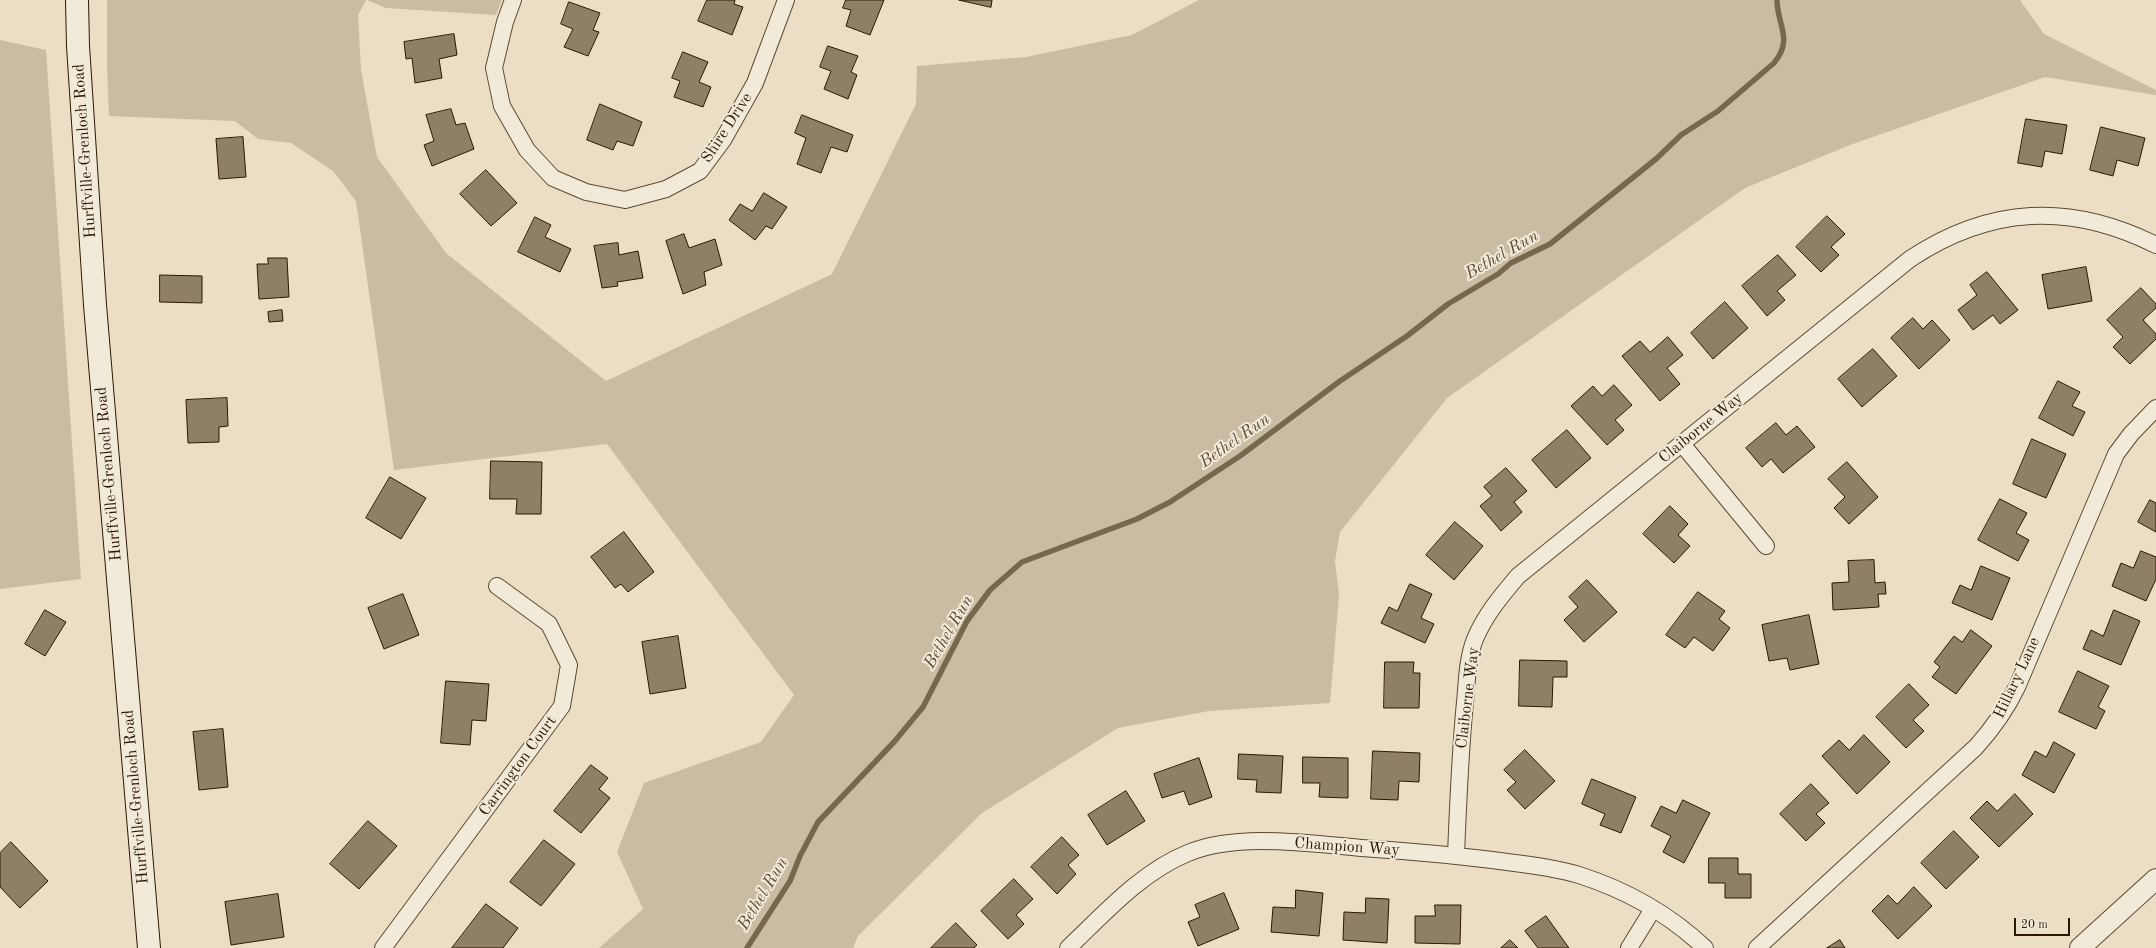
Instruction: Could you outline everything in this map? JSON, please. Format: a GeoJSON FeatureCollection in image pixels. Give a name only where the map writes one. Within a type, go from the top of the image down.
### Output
{"type":"FeatureCollection","features":[{"type":"Feature","properties":{"kind":"main road","name":"Hurffville-Grenloch Road"},"geometry":{"type":"LineString","coordinates":[[77,0],[78,46],[96,313],[149,948]]}},
{"type":"Feature","properties":{"kind":"street","name":"Shire Drive"},"geometry":{"type":"LineString","coordinates":[[513,0],[505,22],[494,68],[502,106],[527,150],[552,178],[586,192],[625,200],[666,189],[700,170],[723,140],[756,83],[786,0]]}},
{"type":"Feature","properties":{"kind":"street","name":"Claiborne Way"},"geometry":{"type":"LineString","coordinates":[[1456,855],[1461,743],[1467,679],[1474,640],[1485,618],[1499,598],[1518,576],[1910,259],[1934,243],[1960,231],[2014,217],[2070,217],[2116,228],[2156,245]]}},
{"type":"Feature","properties":{"kind":"street","name":"Hillary Lane"},"geometry":{"type":"LineString","coordinates":[[1757,948],[1976,747],[1994,728],[2016,687],[2116,454],[2131,434],[2156,408]]}},
{"type":"Feature","properties":{"kind":"street"},"geometry":{"type":"LineString","coordinates":[[1682,444],[1766,546]]}},
{"type":"Feature","properties":{"kind":"street","name":"Carrington Court"},"geometry":{"type":"LineString","coordinates":[[383,948],[562,706],[569,665],[549,624],[497,586]]}},
{"type":"Feature","properties":{"kind":"street","name":"Champion Way"},"geometry":{"type":"LineString","coordinates":[[1068,948],[1134,886],[1173,860],[1188,852],[1228,843],[1270,842],[1456,855],[1553,868],[1578,875],[1629,895],[1653,908],[1686,931],[1706,948]]}},
{"type":"Feature","properties":{"kind":"street"},"geometry":{"type":"LineString","coordinates":[[2080,948],[2156,879]]}},
{"type":"Feature","properties":{"kind":"street"},"geometry":{"type":"LineString","coordinates":[[1629,948],[1653,908]]}},
{"type":"Feature","properties":{"kind":"shaded area"},"geometry":{"type":"Polygon","coordinates":[[[107,0],[366,0],[358,15],[361,70],[377,157],[446,253],[606,381],[832,274],[916,104],[917,66],[1026,57],[1132,35],[1199,0],[2020,0],[2044,34],[2156,90],[2156,95],[2045,77],[1850,145],[1745,188],[1447,398],[1340,532],[1335,561],[1339,595],[1330,703],[1209,711],[1118,728],[982,813],[858,936],[853,948],[599,948],[643,909],[617,852],[644,783],[761,742],[794,695],[607,444],[394,470],[356,201],[333,171],[291,143],[258,139],[235,121],[109,116],[107,0]]]}},
{"type":"Feature","properties":{"kind":"shaded area"},"geometry":{"type":"Polygon","coordinates":[[[367,0],[502,0],[496,15],[386,8],[367,0]]]}},
{"type":"Feature","properties":{"kind":"shaded area"},"geometry":{"type":"Polygon","coordinates":[[[0,40],[46,50],[81,579],[0,589],[0,40]]]}},
{"type":"Feature","properties":{"kind":"building"},"geometry":{"type":"Polygon","coordinates":[[[707,0],[735,0],[734,4],[743,7],[732,35],[698,21],[707,0]]]}},
{"type":"Feature","properties":{"kind":"building"},"geometry":{"type":"Polygon","coordinates":[[[846,0],[884,0],[870,35],[846,26],[851,10],[843,8],[846,0]]]}},
{"type":"Feature","properties":{"kind":"building"},"geometry":{"type":"Polygon","coordinates":[[[959,0],[992,0],[991,7],[959,0]]]}},
{"type":"Feature","properties":{"kind":"building"},"geometry":{"type":"Polygon","coordinates":[[[569,2],[600,13],[593,30],[599,32],[588,56],[564,47],[573,29],[561,24],[569,2]]]}},
{"type":"Feature","properties":{"kind":"building"},"geometry":{"type":"Polygon","coordinates":[[[454,34],[457,55],[439,59],[442,78],[415,83],[412,58],[406,59],[404,42],[454,34]]]}},
{"type":"Feature","properties":{"kind":"building"},"geometry":{"type":"Polygon","coordinates":[[[828,46],[858,56],[851,72],[857,75],[848,99],[824,89],[831,71],[820,67],[828,46]]]}},
{"type":"Feature","properties":{"kind":"building"},"geometry":{"type":"Polygon","coordinates":[[[683,52],[708,62],[699,82],[711,87],[703,107],[674,97],[680,81],[672,78],[683,52]]]}},
{"type":"Feature","properties":{"kind":"building"},"geometry":{"type":"Polygon","coordinates":[[[600,104],[642,122],[633,146],[617,141],[613,150],[587,140],[600,104]]]}},
{"type":"Feature","properties":{"kind":"building"},"geometry":{"type":"Polygon","coordinates":[[[451,109],[456,125],[465,123],[474,149],[432,166],[424,145],[434,141],[426,115],[451,109]]]}},
{"type":"Feature","properties":{"kind":"building"},"geometry":{"type":"Polygon","coordinates":[[[802,115],[853,135],[847,152],[831,147],[821,173],[797,164],[806,138],[795,133],[802,115]]]}},
{"type":"Feature","properties":{"kind":"building"},"geometry":{"type":"Polygon","coordinates":[[[2026,119],[2067,125],[2062,154],[2045,151],[2042,167],[2018,163],[2026,119]]]}},
{"type":"Feature","properties":{"kind":"building"},"geometry":{"type":"Polygon","coordinates":[[[2101,127],[2145,138],[2138,166],[2117,160],[2113,176],[2090,170],[2101,127]]]}},
{"type":"Feature","properties":{"kind":"building"},"geometry":{"type":"Polygon","coordinates":[[[243,137],[246,177],[219,179],[216,139],[243,137]]]}},
{"type":"Feature","properties":{"kind":"building"},"geometry":{"type":"Polygon","coordinates":[[[486,170],[517,203],[491,226],[460,194],[486,170]]]}},
{"type":"Feature","properties":{"kind":"building"},"geometry":{"type":"Polygon","coordinates":[[[764,193],[787,207],[772,229],[766,226],[755,240],[729,220],[740,204],[752,211],[764,193]]]}},
{"type":"Feature","properties":{"kind":"building"},"geometry":{"type":"Polygon","coordinates":[[[1827,216],[1845,234],[1831,247],[1839,255],[1821,272],[1796,247],[1827,216]]]}},
{"type":"Feature","properties":{"kind":"building"},"geometry":{"type":"Polygon","coordinates":[[[535,217],[551,225],[545,237],[571,249],[560,272],[518,252],[535,217]]]}},
{"type":"Feature","properties":{"kind":"building"},"geometry":{"type":"Polygon","coordinates":[[[684,234],[689,248],[715,239],[722,265],[704,272],[706,285],[683,294],[666,241],[684,234]]]}},
{"type":"Feature","properties":{"kind":"building"},"geometry":{"type":"Polygon","coordinates":[[[618,243],[619,255],[638,251],[643,278],[617,282],[618,286],[602,288],[594,246],[618,243]]]}},
{"type":"Feature","properties":{"kind":"building"},"geometry":{"type":"Polygon","coordinates":[[[1778,255],[1796,275],[1777,291],[1785,300],[1767,316],[1742,286],[1778,255]]]}},
{"type":"Feature","properties":{"kind":"building"},"geometry":{"type":"Polygon","coordinates":[[[268,258],[287,258],[289,297],[259,299],[257,264],[268,264],[268,258]]]}},
{"type":"Feature","properties":{"kind":"building"},"geometry":{"type":"Polygon","coordinates":[[[2086,267],[2092,301],[2048,309],[2042,275],[2086,267]]]}},
{"type":"Feature","properties":{"kind":"building"},"geometry":{"type":"Polygon","coordinates":[[[1987,272],[2018,310],[2000,324],[1993,315],[1973,330],[1958,310],[1977,295],[1970,285],[1987,272]]]}},
{"type":"Feature","properties":{"kind":"building"},"geometry":{"type":"Polygon","coordinates":[[[160,275],[202,276],[202,303],[160,302],[160,275]]]}},
{"type":"Feature","properties":{"kind":"building"},"geometry":{"type":"Polygon","coordinates":[[[2141,288],[2156,304],[2156,308],[2143,320],[2156,334],[2156,339],[2130,364],[2113,347],[2123,337],[2107,320],[2141,288]]]}},
{"type":"Feature","properties":{"kind":"building"},"geometry":{"type":"Polygon","coordinates":[[[1725,302],[1748,328],[1713,359],[1691,333],[1725,302]]]}},
{"type":"Feature","properties":{"kind":"building"},"geometry":{"type":"Polygon","coordinates":[[[282,310],[283,321],[269,322],[268,312],[282,310]]]}},
{"type":"Feature","properties":{"kind":"building"},"geometry":{"type":"Polygon","coordinates":[[[1913,318],[1923,329],[1932,320],[1950,340],[1919,369],[1891,338],[1913,318]]]}},
{"type":"Feature","properties":{"kind":"building"},"geometry":{"type":"Polygon","coordinates":[[[1668,337],[1683,355],[1667,368],[1680,384],[1660,401],[1622,356],[1640,341],[1650,352],[1668,337]]]}},
{"type":"Feature","properties":{"kind":"building"},"geometry":{"type":"Polygon","coordinates":[[[1873,349],[1897,376],[1862,407],[1838,379],[1873,349]]]}},
{"type":"Feature","properties":{"kind":"building"},"geometry":{"type":"Polygon","coordinates":[[[2058,381],[2080,392],[2072,406],[2085,412],[2073,436],[2039,418],[2058,381]]]}},
{"type":"Feature","properties":{"kind":"building"},"geometry":{"type":"Polygon","coordinates":[[[1614,385],[1632,405],[1615,420],[1624,430],[1607,445],[1571,406],[1593,386],[1602,396],[1614,385]]]}},
{"type":"Feature","properties":{"kind":"building"},"geometry":{"type":"Polygon","coordinates":[[[227,398],[228,426],[219,427],[219,442],[188,443],[186,400],[227,398]]]}},
{"type":"Feature","properties":{"kind":"building"},"geometry":{"type":"Polygon","coordinates":[[[1776,423],[1786,435],[1797,426],[1815,447],[1783,473],[1771,459],[1762,467],[1746,448],[1776,423]]]}},
{"type":"Feature","properties":{"kind":"building"},"geometry":{"type":"Polygon","coordinates":[[[1567,430],[1591,458],[1556,488],[1532,460],[1567,430]]]}},
{"type":"Feature","properties":{"kind":"building"},"geometry":{"type":"Polygon","coordinates":[[[2032,439],[2066,454],[2046,498],[2013,484],[2032,439]]]}},
{"type":"Feature","properties":{"kind":"building"},"geometry":{"type":"Polygon","coordinates":[[[491,461],[542,462],[541,514],[516,514],[517,499],[490,499],[491,461]]]}},
{"type":"Feature","properties":{"kind":"building"},"geometry":{"type":"Polygon","coordinates":[[[1847,462],[1878,497],[1849,524],[1834,508],[1845,497],[1828,479],[1847,462]]]}},
{"type":"Feature","properties":{"kind":"building"},"geometry":{"type":"Polygon","coordinates":[[[1506,468],[1527,491],[1514,502],[1522,512],[1501,531],[1480,506],[1492,496],[1484,487],[1506,468]]]}},
{"type":"Feature","properties":{"kind":"building"},"geometry":{"type":"Polygon","coordinates":[[[390,477],[426,498],[401,539],[366,518],[390,477]]]}},
{"type":"Feature","properties":{"kind":"building"},"geometry":{"type":"Polygon","coordinates":[[[2000,499],[2027,513],[2016,533],[2029,540],[2018,561],[1978,540],[2000,499]]]}},
{"type":"Feature","properties":{"kind":"building"},"geometry":{"type":"Polygon","coordinates":[[[2150,500],[2156,503],[2156,532],[2138,522],[2150,500]]]}},
{"type":"Feature","properties":{"kind":"building"},"geometry":{"type":"Polygon","coordinates":[[[1670,506],[1688,524],[1678,535],[1690,546],[1674,563],[1643,534],[1670,506]]]}},
{"type":"Feature","properties":{"kind":"building"},"geometry":{"type":"Polygon","coordinates":[[[1455,522],[1483,546],[1454,580],[1426,555],[1455,522]]]}},
{"type":"Feature","properties":{"kind":"building"},"geometry":{"type":"Polygon","coordinates":[[[624,532],[654,572],[628,592],[621,584],[615,588],[591,557],[624,532]]]}},
{"type":"Feature","properties":{"kind":"building"},"geometry":{"type":"Polygon","coordinates":[[[2141,551],[2156,557],[2156,579],[2146,601],[2112,586],[2121,563],[2133,568],[2141,551]]]}},
{"type":"Feature","properties":{"kind":"building"},"geometry":{"type":"Polygon","coordinates":[[[1874,560],[1875,583],[1885,582],[1886,594],[1878,594],[1879,607],[1833,610],[1832,583],[1849,582],[1848,561],[1874,560]]]}},
{"type":"Feature","properties":{"kind":"building"},"geometry":{"type":"Polygon","coordinates":[[[1981,566],[2010,578],[1992,620],[1952,603],[1960,585],[1971,590],[1981,566]]]}},
{"type":"Feature","properties":{"kind":"building"},"geometry":{"type":"Polygon","coordinates":[[[1587,580],[1617,612],[1584,642],[1564,620],[1578,607],[1569,597],[1587,580]]]}},
{"type":"Feature","properties":{"kind":"building"},"geometry":{"type":"Polygon","coordinates":[[[1410,584],[1432,594],[1421,618],[1434,624],[1425,643],[1381,623],[1389,607],[1397,611],[1410,584]]]}},
{"type":"Feature","properties":{"kind":"building"},"geometry":{"type":"Polygon","coordinates":[[[1698,592],[1725,611],[1719,619],[1730,628],[1713,651],[1694,637],[1685,648],[1666,635],[1698,592]]]}},
{"type":"Feature","properties":{"kind":"building"},"geometry":{"type":"Polygon","coordinates":[[[403,594],[419,635],[384,649],[368,608],[403,594]]]}},
{"type":"Feature","properties":{"kind":"building"},"geometry":{"type":"Polygon","coordinates":[[[45,610],[66,622],[45,656],[25,644],[45,610]]]}},
{"type":"Feature","properties":{"kind":"building"},"geometry":{"type":"Polygon","coordinates":[[[2114,610],[2140,621],[2121,665],[2083,649],[2091,630],[2103,636],[2114,610]]]}},
{"type":"Feature","properties":{"kind":"building"},"geometry":{"type":"Polygon","coordinates":[[[1809,615],[1819,664],[1790,670],[1787,658],[1769,661],[1762,625],[1809,615]]]}},
{"type":"Feature","properties":{"kind":"building"},"geometry":{"type":"Polygon","coordinates":[[[1971,630],[1992,646],[1956,694],[1932,677],[1940,667],[1934,662],[1954,636],[1962,642],[1971,630]]]}},
{"type":"Feature","properties":{"kind":"building"},"geometry":{"type":"Polygon","coordinates":[[[678,636],[686,688],[650,694],[642,642],[678,636]]]}},
{"type":"Feature","properties":{"kind":"building"},"geometry":{"type":"Polygon","coordinates":[[[1520,660],[1567,661],[1567,677],[1553,677],[1552,707],[1519,706],[1520,660]]]}},
{"type":"Feature","properties":{"kind":"building"},"geometry":{"type":"Polygon","coordinates":[[[1385,662],[1414,662],[1413,673],[1420,673],[1419,708],[1384,708],[1385,662]]]}},
{"type":"Feature","properties":{"kind":"building"},"geometry":{"type":"Polygon","coordinates":[[[2078,671],[2109,686],[2098,707],[2105,711],[2096,729],[2059,712],[2078,671]]]}},
{"type":"Feature","properties":{"kind":"building"},"geometry":{"type":"Polygon","coordinates":[[[446,681],[489,684],[486,721],[472,720],[470,745],[441,743],[446,681]]]}},
{"type":"Feature","properties":{"kind":"building"},"geometry":{"type":"Polygon","coordinates":[[[1909,684],[1929,705],[1913,720],[1924,731],[1906,748],[1876,717],[1909,684]]]}},
{"type":"Feature","properties":{"kind":"building"},"geometry":{"type":"Polygon","coordinates":[[[223,729],[228,787],[199,790],[193,732],[223,729]]]}},
{"type":"Feature","properties":{"kind":"building"},"geometry":{"type":"Polygon","coordinates":[[[1864,735],[1890,762],[1857,794],[1822,756],[1839,740],[1849,750],[1864,735]]]}},
{"type":"Feature","properties":{"kind":"building"},"geometry":{"type":"Polygon","coordinates":[[[2054,742],[2075,754],[2054,793],[2022,775],[2035,751],[2046,757],[2054,742]]]}},
{"type":"Feature","properties":{"kind":"building"},"geometry":{"type":"Polygon","coordinates":[[[1525,750],[1555,781],[1525,809],[1507,790],[1516,782],[1504,770],[1525,750]]]}},
{"type":"Feature","properties":{"kind":"building"},"geometry":{"type":"Polygon","coordinates":[[[1373,751],[1420,753],[1419,782],[1399,781],[1398,800],[1371,799],[1373,751]]]}},
{"type":"Feature","properties":{"kind":"building"},"geometry":{"type":"Polygon","coordinates":[[[1239,754],[1283,756],[1281,793],[1256,792],[1257,780],[1238,779],[1239,754]]]}},
{"type":"Feature","properties":{"kind":"building"},"geometry":{"type":"Polygon","coordinates":[[[1303,757],[1348,758],[1348,798],[1319,797],[1320,783],[1303,783],[1303,757]]]}},
{"type":"Feature","properties":{"kind":"building"},"geometry":{"type":"Polygon","coordinates":[[[1199,758],[1212,797],[1189,805],[1184,791],[1162,798],[1154,774],[1199,758]]]}},
{"type":"Feature","properties":{"kind":"building"},"geometry":{"type":"Polygon","coordinates":[[[591,765],[608,778],[599,789],[610,798],[581,833],[554,811],[591,765]]]}},
{"type":"Feature","properties":{"kind":"building"},"geometry":{"type":"Polygon","coordinates":[[[1592,779],[1636,797],[1621,833],[1600,825],[1605,814],[1582,804],[1592,779]]]}},
{"type":"Feature","properties":{"kind":"building"},"geometry":{"type":"Polygon","coordinates":[[[1811,784],[1829,803],[1816,814],[1825,823],[1806,841],[1780,814],[1811,784]]]}},
{"type":"Feature","properties":{"kind":"building"},"geometry":{"type":"Polygon","coordinates":[[[1126,791],[1145,821],[1107,845],[1088,815],[1126,791]]]}},
{"type":"Feature","properties":{"kind":"building"},"geometry":{"type":"Polygon","coordinates":[[[2015,794],[2033,814],[1999,847],[1970,818],[1987,801],[1997,811],[2015,794]]]}},
{"type":"Feature","properties":{"kind":"building"},"geometry":{"type":"Polygon","coordinates":[[[1683,800],[1710,813],[1684,863],[1663,852],[1671,836],[1651,826],[1661,806],[1676,813],[1683,800]]]}},
{"type":"Feature","properties":{"kind":"building"},"geometry":{"type":"Polygon","coordinates":[[[368,821],[397,846],[359,889],[330,864],[368,821]]]}},
{"type":"Feature","properties":{"kind":"building"},"geometry":{"type":"Polygon","coordinates":[[[1954,831],[1979,857],[1946,889],[1921,863],[1954,831]]]}},
{"type":"Feature","properties":{"kind":"building"},"geometry":{"type":"Polygon","coordinates":[[[1062,837],[1079,855],[1068,865],[1076,874],[1057,894],[1031,867],[1062,837]]]}},
{"type":"Feature","properties":{"kind":"building"},"geometry":{"type":"Polygon","coordinates":[[[544,840],[575,864],[541,906],[510,882],[544,840]]]}},
{"type":"Feature","properties":{"kind":"building"},"geometry":{"type":"Polygon","coordinates":[[[11,842],[48,881],[20,908],[0,887],[0,853],[11,842]]]}},
{"type":"Feature","properties":{"kind":"building"},"geometry":{"type":"Polygon","coordinates":[[[1709,858],[1738,858],[1738,874],[1751,874],[1751,898],[1725,898],[1725,883],[1709,883],[1709,858]]]}},
{"type":"Feature","properties":{"kind":"building"},"geometry":{"type":"Polygon","coordinates":[[[1014,879],[1033,899],[1016,915],[1024,924],[1008,939],[981,911],[1014,879]]]}},
{"type":"Feature","properties":{"kind":"building"},"geometry":{"type":"Polygon","coordinates":[[[1914,887],[1932,906],[1898,939],[1872,911],[1888,895],[1897,904],[1914,887]]]}},
{"type":"Feature","properties":{"kind":"building"},"geometry":{"type":"Polygon","coordinates":[[[1296,890],[1323,893],[1319,936],[1271,932],[1273,907],[1295,908],[1296,890]]]}},
{"type":"Feature","properties":{"kind":"building"},"geometry":{"type":"Polygon","coordinates":[[[1224,893],[1239,929],[1198,946],[1188,922],[1200,917],[1195,905],[1224,893]]]}},
{"type":"Feature","properties":{"kind":"building"},"geometry":{"type":"Polygon","coordinates":[[[278,894],[284,937],[231,945],[225,902],[278,894]]]}},
{"type":"Feature","properties":{"kind":"building"},"geometry":{"type":"Polygon","coordinates":[[[1366,898],[1389,899],[1387,943],[1343,940],[1344,912],[1365,913],[1366,898]]]}},
{"type":"Feature","properties":{"kind":"building"},"geometry":{"type":"Polygon","coordinates":[[[486,904],[518,928],[503,948],[452,948],[486,904]]]}},
{"type":"Feature","properties":{"kind":"building"},"geometry":{"type":"Polygon","coordinates":[[[1435,905],[1461,905],[1460,944],[1415,943],[1415,916],[1435,916],[1435,905]]]}},
{"type":"Feature","properties":{"kind":"building"},"geometry":{"type":"Polygon","coordinates":[[[1546,916],[1569,948],[1538,948],[1525,931],[1546,916]]]}},
{"type":"Feature","properties":{"kind":"building"},"geometry":{"type":"Polygon","coordinates":[[[956,923],[977,945],[974,948],[931,948],[956,923]]]}},
{"type":"Feature","properties":{"kind":"building"},"geometry":{"type":"Polygon","coordinates":[[[1510,940],[1518,948],[1501,948],[1510,940]]]}},
{"type":"Feature","properties":{"kind":"building"},"geometry":{"type":"Polygon","coordinates":[[[1840,940],[1845,948],[1827,948],[1840,940]]]}},
{"type":"Feature","properties":{"kind":"waterway","name":"Bethel Run"},"geometry":{"type":"LineString","coordinates":[[747,948],[790,881],[800,856],[818,822],[894,742],[923,707],[967,621],[990,590],[1022,562],[1137,519],[1170,502],[1240,456],[1340,381],[1407,336],[1448,304],[1498,274],[1511,263],[1550,244],[1656,159],[1681,135],[1718,111],[1774,63],[1783,47],[1784,39],[1777,0]]}}]}
